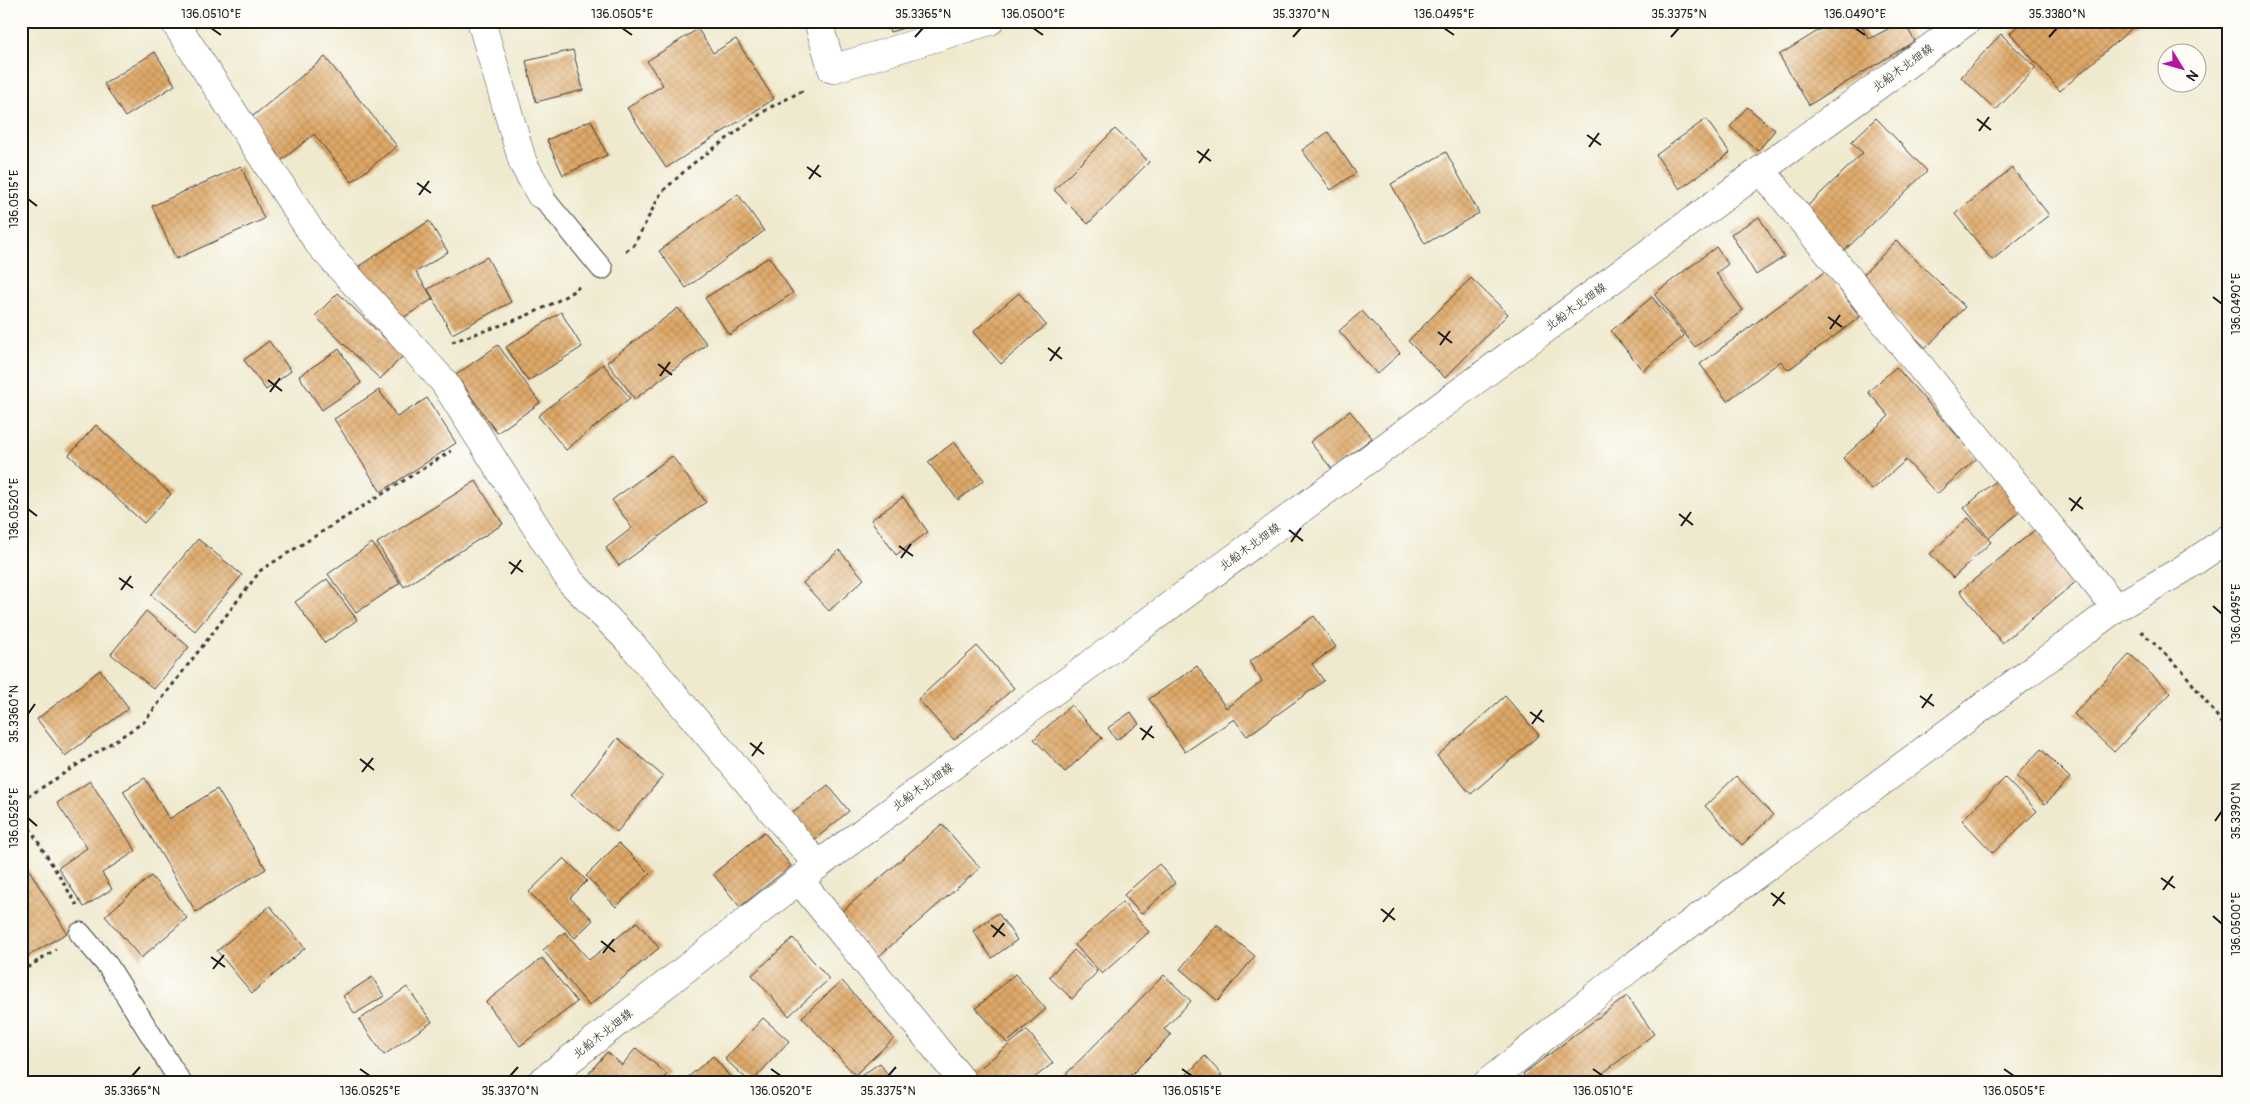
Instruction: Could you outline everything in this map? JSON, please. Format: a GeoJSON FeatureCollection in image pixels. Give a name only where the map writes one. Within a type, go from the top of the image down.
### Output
{"type":"FeatureCollection","features":[{"type":"Feature","properties":{"kind":"street"},"geometry":{"type":"LineString","coordinates":[[174,21],[319,244],[444,382],[571,582],[627,639],[809,873],[964,1083]]}},
{"type":"Feature","properties":{"kind":"street"},"geometry":{"type":"LineString","coordinates":[[481,21],[523,163],[540,194]]}},
{"type":"Feature","properties":{"kind":"street"},"geometry":{"type":"LineString","coordinates":[[818,21],[832,68],[990,21]]}},
{"type":"Feature","properties":{"kind":"street","name":"北船木北畑線"},"geometry":{"type":"LineString","coordinates":[[540,1083],[809,873],[1761,170],[1967,21]]}},
{"type":"Feature","properties":{"kind":"street"},"geometry":{"type":"LineString","coordinates":[[1761,170],[2116,608]]}},
{"type":"Feature","properties":{"kind":"street"},"geometry":{"type":"LineString","coordinates":[[1487,1083],[1633,966],[2116,608],[2180,571],[2229,538]]}},
{"type":"Feature","properties":{"kind":"lane"},"geometry":{"type":"LineString","coordinates":[[540,194],[602,269]]}},
{"type":"Feature","properties":{"kind":"lane"},"geometry":{"type":"LineString","coordinates":[[80,933],[108,966],[181,1083]]}},
{"type":"Feature","properties":{"kind":"path"},"geometry":{"type":"LineString","coordinates":[[419,355],[517,318],[567,295],[634,245],[661,193],[690,165],[769,108],[823,81],[832,68]]}},
{"type":"Feature","properties":{"kind":"path"},"geometry":{"type":"LineString","coordinates":[[21,801],[144,722],[261,570],[476,435]]}},
{"type":"Feature","properties":{"kind":"path"},"geometry":{"type":"LineString","coordinates":[[2116,608],[2182,670],[2229,732]]}},
{"type":"Feature","properties":{"kind":"path"},"geometry":{"type":"LineString","coordinates":[[21,814],[90,926],[21,972]]}},
{"type":"Feature","properties":{"kind":"building"},"geometry":{"type":"Polygon","coordinates":[[[886,21],[925,21],[925,22],[890,32],[886,21]]]}},
{"type":"Feature","properties":{"kind":"building"},"geometry":{"type":"Polygon","coordinates":[[[1834,21],[1859,21],[1869,39],[1903,21],[1915,41],[1809,105],[1779,55],[1834,21]]]}},
{"type":"Feature","properties":{"kind":"building"},"geometry":{"type":"Polygon","coordinates":[[[2023,21],[2060,23],[2140,21],[2060,91],[2010,33],[2023,21]]]}},
{"type":"Feature","properties":{"kind":"building"},"geometry":{"type":"Polygon","coordinates":[[[698,29],[713,53],[736,39],[774,99],[666,168],[627,108],[663,85],[647,61],[698,29]]]}},
{"type":"Feature","properties":{"kind":"building"},"geometry":{"type":"Polygon","coordinates":[[[2001,34],[2036,68],[1996,110],[1961,77],[2001,34]]]}},
{"type":"Feature","properties":{"kind":"building"},"geometry":{"type":"Polygon","coordinates":[[[573,50],[583,90],[536,102],[526,61],[573,50]]]}},
{"type":"Feature","properties":{"kind":"building"},"geometry":{"type":"Polygon","coordinates":[[[155,52],[175,85],[125,117],[104,84],[155,52]]]}},
{"type":"Feature","properties":{"kind":"building"},"geometry":{"type":"Polygon","coordinates":[[[325,57],[397,146],[352,182],[314,134],[281,161],[248,120],[325,57]]]}},
{"type":"Feature","properties":{"kind":"building"},"geometry":{"type":"Polygon","coordinates":[[[1747,107],[1775,130],[1758,151],[1730,127],[1747,107]]]}},
{"type":"Feature","properties":{"kind":"building"},"geometry":{"type":"Polygon","coordinates":[[[1876,118],[1927,171],[1840,255],[1800,213],[1863,153],[1851,142],[1876,118]]]}},
{"type":"Feature","properties":{"kind":"building"},"geometry":{"type":"Polygon","coordinates":[[[1706,119],[1730,153],[1680,189],[1656,155],[1706,119]]]}},
{"type":"Feature","properties":{"kind":"building"},"geometry":{"type":"Polygon","coordinates":[[[591,120],[607,155],[563,175],[547,140],[591,120]]]}},
{"type":"Feature","properties":{"kind":"building"},"geometry":{"type":"Polygon","coordinates":[[[1115,129],[1149,162],[1088,224],[1054,190],[1115,129]]]}},
{"type":"Feature","properties":{"kind":"building"},"geometry":{"type":"Polygon","coordinates":[[[1328,132],[1356,173],[1331,190],[1302,150],[1328,132]]]}},
{"type":"Feature","properties":{"kind":"building"},"geometry":{"type":"Polygon","coordinates":[[[1446,152],[1479,213],[1425,244],[1391,184],[1446,152]]]}},
{"type":"Feature","properties":{"kind":"building"},"geometry":{"type":"Polygon","coordinates":[[[241,166],[264,219],[176,259],[152,206],[241,166]]]}},
{"type":"Feature","properties":{"kind":"building"},"geometry":{"type":"Polygon","coordinates":[[[2012,168],[2049,215],[1992,260],[1955,214],[2012,168]]]}},
{"type":"Feature","properties":{"kind":"building"},"geometry":{"type":"Polygon","coordinates":[[[738,194],[764,231],[686,288],[659,251],[738,194]]]}},
{"type":"Feature","properties":{"kind":"building"},"geometry":{"type":"Polygon","coordinates":[[[1759,217],[1784,257],[1756,275],[1731,234],[1759,217]]]}},
{"type":"Feature","properties":{"kind":"building"},"geometry":{"type":"Polygon","coordinates":[[[429,221],[448,252],[416,272],[433,299],[395,323],[359,266],[429,221]]]}},
{"type":"Feature","properties":{"kind":"building"},"geometry":{"type":"Polygon","coordinates":[[[1896,241],[1965,307],[1926,348],[1857,281],[1896,241]]]}},
{"type":"Feature","properties":{"kind":"building"},"geometry":{"type":"Polygon","coordinates":[[[1716,247],[1728,264],[1716,273],[1743,310],[1695,347],[1654,294],[1716,247]]]}},
{"type":"Feature","properties":{"kind":"building"},"geometry":{"type":"Polygon","coordinates":[[[487,257],[511,302],[452,334],[428,289],[487,257]]]}},
{"type":"Feature","properties":{"kind":"building"},"geometry":{"type":"Polygon","coordinates":[[[769,257],[793,293],[729,335],[705,298],[769,257]]]}},
{"type":"Feature","properties":{"kind":"building"},"geometry":{"type":"Polygon","coordinates":[[[1826,271],[1860,317],[1788,370],[1781,361],[1727,401],[1700,364],[1826,271]]]}},
{"type":"Feature","properties":{"kind":"building"},"geometry":{"type":"Polygon","coordinates":[[[1471,278],[1508,314],[1445,378],[1408,341],[1471,278]]]}},
{"type":"Feature","properties":{"kind":"building"},"geometry":{"type":"Polygon","coordinates":[[[338,293],[403,356],[380,379],[315,316],[338,293]]]}},
{"type":"Feature","properties":{"kind":"building"},"geometry":{"type":"Polygon","coordinates":[[[1019,293],[1046,325],[1001,364],[973,332],[1019,293]]]}},
{"type":"Feature","properties":{"kind":"building"},"geometry":{"type":"Polygon","coordinates":[[[1652,297],[1684,336],[1643,371],[1611,331],[1652,297]]]}},
{"type":"Feature","properties":{"kind":"building"},"geometry":{"type":"Polygon","coordinates":[[[678,308],[707,344],[635,399],[607,362],[678,308]]]}},
{"type":"Feature","properties":{"kind":"building"},"geometry":{"type":"Polygon","coordinates":[[[1362,311],[1400,353],[1377,374],[1339,331],[1362,311]]]}},
{"type":"Feature","properties":{"kind":"building"},"geometry":{"type":"Polygon","coordinates":[[[561,312],[582,347],[528,381],[506,347],[561,312]]]}},
{"type":"Feature","properties":{"kind":"building"},"geometry":{"type":"Polygon","coordinates":[[[269,341],[291,371],[266,390],[244,360],[269,341]]]}},
{"type":"Feature","properties":{"kind":"building"},"geometry":{"type":"Polygon","coordinates":[[[498,345],[540,403],[497,433],[456,375],[498,345]]]}},
{"type":"Feature","properties":{"kind":"building"},"geometry":{"type":"Polygon","coordinates":[[[339,349],[361,383],[322,410],[299,376],[339,349]]]}},
{"type":"Feature","properties":{"kind":"building"},"geometry":{"type":"Polygon","coordinates":[[[603,364],[630,398],[566,450],[538,416],[603,364]]]}},
{"type":"Feature","properties":{"kind":"building"},"geometry":{"type":"Polygon","coordinates":[[[1896,367],[1977,458],[1937,494],[1906,460],[1872,490],[1843,458],[1889,416],[1868,392],[1896,367]]]}},
{"type":"Feature","properties":{"kind":"building"},"geometry":{"type":"Polygon","coordinates":[[[379,390],[397,417],[427,398],[456,443],[381,492],[334,419],[379,390]]]}},
{"type":"Feature","properties":{"kind":"building"},"geometry":{"type":"Polygon","coordinates":[[[1350,411],[1372,438],[1332,469],[1310,442],[1350,411]]]}},
{"type":"Feature","properties":{"kind":"building"},"geometry":{"type":"Polygon","coordinates":[[[96,425],[171,494],[144,523],[69,455],[96,425]]]}},
{"type":"Feature","properties":{"kind":"building"},"geometry":{"type":"Polygon","coordinates":[[[954,442],[984,480],[958,500],[928,462],[954,442]]]}},
{"type":"Feature","properties":{"kind":"building"},"geometry":{"type":"Polygon","coordinates":[[[672,456],[706,502],[619,566],[606,548],[632,528],[612,500],[672,456]]]}},
{"type":"Feature","properties":{"kind":"building"},"geometry":{"type":"Polygon","coordinates":[[[1998,479],[2024,508],[1989,538],[1964,508],[1998,479]]]}},
{"type":"Feature","properties":{"kind":"building"},"geometry":{"type":"Polygon","coordinates":[[[476,481],[503,524],[404,587],[377,543],[476,481]]]}},
{"type":"Feature","properties":{"kind":"building"},"geometry":{"type":"Polygon","coordinates":[[[903,497],[928,532],[896,555],[871,520],[903,497]]]}},
{"type":"Feature","properties":{"kind":"building"},"geometry":{"type":"Polygon","coordinates":[[[1968,518],[1991,542],[1953,578],[1930,554],[1968,518]]]}},
{"type":"Feature","properties":{"kind":"building"},"geometry":{"type":"Polygon","coordinates":[[[2036,529],[2078,580],[2002,643],[1960,591],[2036,529]]]}},
{"type":"Feature","properties":{"kind":"building"},"geometry":{"type":"Polygon","coordinates":[[[198,539],[242,575],[195,631],[151,595],[198,539]]]}},
{"type":"Feature","properties":{"kind":"building"},"geometry":{"type":"Polygon","coordinates":[[[372,543],[400,583],[356,613],[328,574],[372,543]]]}},
{"type":"Feature","properties":{"kind":"building"},"geometry":{"type":"Polygon","coordinates":[[[839,550],[864,579],[829,611],[803,583],[839,550]]]}},
{"type":"Feature","properties":{"kind":"building"},"geometry":{"type":"Polygon","coordinates":[[[327,579],[357,620],[325,643],[295,602],[327,579]]]}},
{"type":"Feature","properties":{"kind":"building"},"geometry":{"type":"Polygon","coordinates":[[[146,611],[189,647],[154,689],[111,654],[146,611]]]}},
{"type":"Feature","properties":{"kind":"building"},"geometry":{"type":"Polygon","coordinates":[[[1314,616],[1336,647],[1312,664],[1324,681],[1247,736],[1234,719],[1185,752],[1149,699],[1197,666],[1226,708],[1262,681],[1249,662],[1314,616]]]}},
{"type":"Feature","properties":{"kind":"building"},"geometry":{"type":"Polygon","coordinates":[[[977,646],[1014,688],[954,740],[918,699],[977,646]]]}},
{"type":"Feature","properties":{"kind":"building"},"geometry":{"type":"Polygon","coordinates":[[[2130,654],[2171,693],[2114,752],[2074,714],[2130,654]]]}},
{"type":"Feature","properties":{"kind":"building"},"geometry":{"type":"Polygon","coordinates":[[[100,670],[129,708],[65,756],[37,719],[100,670]]]}},
{"type":"Feature","properties":{"kind":"building"},"geometry":{"type":"Polygon","coordinates":[[[1505,696],[1539,735],[1471,794],[1437,756],[1505,696]]]}},
{"type":"Feature","properties":{"kind":"building"},"geometry":{"type":"Polygon","coordinates":[[[1071,705],[1102,738],[1065,772],[1034,739],[1071,705]]]}},
{"type":"Feature","properties":{"kind":"building"},"geometry":{"type":"Polygon","coordinates":[[[1131,712],[1139,724],[1116,740],[1108,728],[1131,712]]]}},
{"type":"Feature","properties":{"kind":"building"},"geometry":{"type":"Polygon","coordinates":[[[618,738],[663,776],[617,832],[571,795],[618,738]]]}},
{"type":"Feature","properties":{"kind":"building"},"geometry":{"type":"Polygon","coordinates":[[[2041,749],[2070,778],[2045,804],[2016,776],[2041,749]]]}},
{"type":"Feature","properties":{"kind":"building"},"geometry":{"type":"Polygon","coordinates":[[[1736,776],[1773,815],[1742,845],[1705,806],[1736,776]]]}},
{"type":"Feature","properties":{"kind":"building"},"geometry":{"type":"Polygon","coordinates":[[[145,778],[169,819],[217,789],[266,869],[196,912],[123,791],[145,778]]]}},
{"type":"Feature","properties":{"kind":"building"},"geometry":{"type":"Polygon","coordinates":[[[2005,778],[2037,811],[1993,853],[1962,820],[2005,778]]]}},
{"type":"Feature","properties":{"kind":"building"},"geometry":{"type":"Polygon","coordinates":[[[90,781],[136,851],[102,873],[112,889],[84,907],[58,868],[87,848],[57,803],[90,781]]]}},
{"type":"Feature","properties":{"kind":"building"},"geometry":{"type":"Polygon","coordinates":[[[828,785],[849,811],[812,842],[790,814],[828,785]]]}},
{"type":"Feature","properties":{"kind":"building"},"geometry":{"type":"Polygon","coordinates":[[[942,824],[980,868],[878,957],[839,914],[942,824]]]}},
{"type":"Feature","properties":{"kind":"building"},"geometry":{"type":"Polygon","coordinates":[[[764,832],[791,866],[740,907],[713,874],[764,832]]]}},
{"type":"Feature","properties":{"kind":"building"},"geometry":{"type":"Polygon","coordinates":[[[619,843],[650,874],[616,907],[586,876],[619,843]]]}},
{"type":"Feature","properties":{"kind":"building"},"geometry":{"type":"Polygon","coordinates":[[[21,856],[67,933],[21,960],[21,856]]]}},
{"type":"Feature","properties":{"kind":"building"},"geometry":{"type":"Polygon","coordinates":[[[564,858],[587,881],[570,898],[593,920],[575,938],[529,892],[564,858]]]}},
{"type":"Feature","properties":{"kind":"building"},"geometry":{"type":"Polygon","coordinates":[[[1159,864],[1175,883],[1141,914],[1124,895],[1159,864]]]}},
{"type":"Feature","properties":{"kind":"building"},"geometry":{"type":"Polygon","coordinates":[[[151,876],[187,918],[141,958],[105,916],[151,876]]]}},
{"type":"Feature","properties":{"kind":"building"},"geometry":{"type":"Polygon","coordinates":[[[1122,902],[1149,932],[1102,974],[1075,945],[1122,902]]]}},
{"type":"Feature","properties":{"kind":"building"},"geometry":{"type":"Polygon","coordinates":[[[270,906],[305,948],[252,993],[217,951],[270,906]]]}},
{"type":"Feature","properties":{"kind":"building"},"geometry":{"type":"Polygon","coordinates":[[[998,913],[1017,940],[992,958],[973,931],[998,913]]]}},
{"type":"Feature","properties":{"kind":"building"},"geometry":{"type":"Polygon","coordinates":[[[637,922],[659,948],[589,1006],[543,950],[565,932],[589,960],[637,922]]]}},
{"type":"Feature","properties":{"kind":"building"},"geometry":{"type":"Polygon","coordinates":[[[1217,925],[1255,956],[1218,1001],[1180,969],[1217,925]]]}},
{"type":"Feature","properties":{"kind":"building"},"geometry":{"type":"Polygon","coordinates":[[[793,938],[829,979],[789,1016],[752,975],[793,938]]]}},
{"type":"Feature","properties":{"kind":"building"},"geometry":{"type":"Polygon","coordinates":[[[1074,950],[1097,972],[1072,999],[1049,977],[1074,950]]]}},
{"type":"Feature","properties":{"kind":"building"},"geometry":{"type":"Polygon","coordinates":[[[542,958],[577,1002],[520,1046],[486,1002],[542,958]]]}},
{"type":"Feature","properties":{"kind":"building"},"geometry":{"type":"Polygon","coordinates":[[[1015,974],[1046,1009],[1007,1043],[976,1008],[1015,974]]]}},
{"type":"Feature","properties":{"kind":"building"},"geometry":{"type":"Polygon","coordinates":[[[1164,975],[1191,1001],[1164,1029],[1171,1035],[1127,1079],[1131,1083],[1071,1083],[1064,1076],[1164,975]]]}},
{"type":"Feature","properties":{"kind":"building"},"geometry":{"type":"Polygon","coordinates":[[[372,977],[384,996],[355,1014],[343,996],[372,977]]]}},
{"type":"Feature","properties":{"kind":"building"},"geometry":{"type":"Polygon","coordinates":[[[842,981],[894,1038],[855,1075],[802,1017],[842,981]]]}},
{"type":"Feature","properties":{"kind":"building"},"geometry":{"type":"Polygon","coordinates":[[[407,987],[432,1022],[384,1055],[359,1020],[407,987]]]}},
{"type":"Feature","properties":{"kind":"building"},"geometry":{"type":"Polygon","coordinates":[[[1627,996],[1654,1034],[1590,1083],[1529,1083],[1523,1074],[1627,996]]]}},
{"type":"Feature","properties":{"kind":"building"},"geometry":{"type":"Polygon","coordinates":[[[763,1018],[789,1041],[751,1083],[725,1059],[763,1018]]]}},
{"type":"Feature","properties":{"kind":"building"},"geometry":{"type":"Polygon","coordinates":[[[1027,1030],[1053,1063],[1028,1083],[982,1083],[974,1073],[1027,1030]]]}},
{"type":"Feature","properties":{"kind":"building"},"geometry":{"type":"Polygon","coordinates":[[[636,1048],[667,1074],[659,1083],[600,1083],[589,1073],[607,1052],[622,1065],[636,1048]]]}},
{"type":"Feature","properties":{"kind":"building"},"geometry":{"type":"Polygon","coordinates":[[[713,1056],[735,1083],[681,1083],[713,1056]]]}},
{"type":"Feature","properties":{"kind":"building"},"geometry":{"type":"Polygon","coordinates":[[[1205,1056],[1222,1075],[1212,1083],[1178,1083],[1205,1056]]]}},
{"type":"Feature","properties":{"kind":"building"},"geometry":{"type":"Polygon","coordinates":[[[880,1063],[893,1083],[850,1083],[880,1063]]]}}]}
